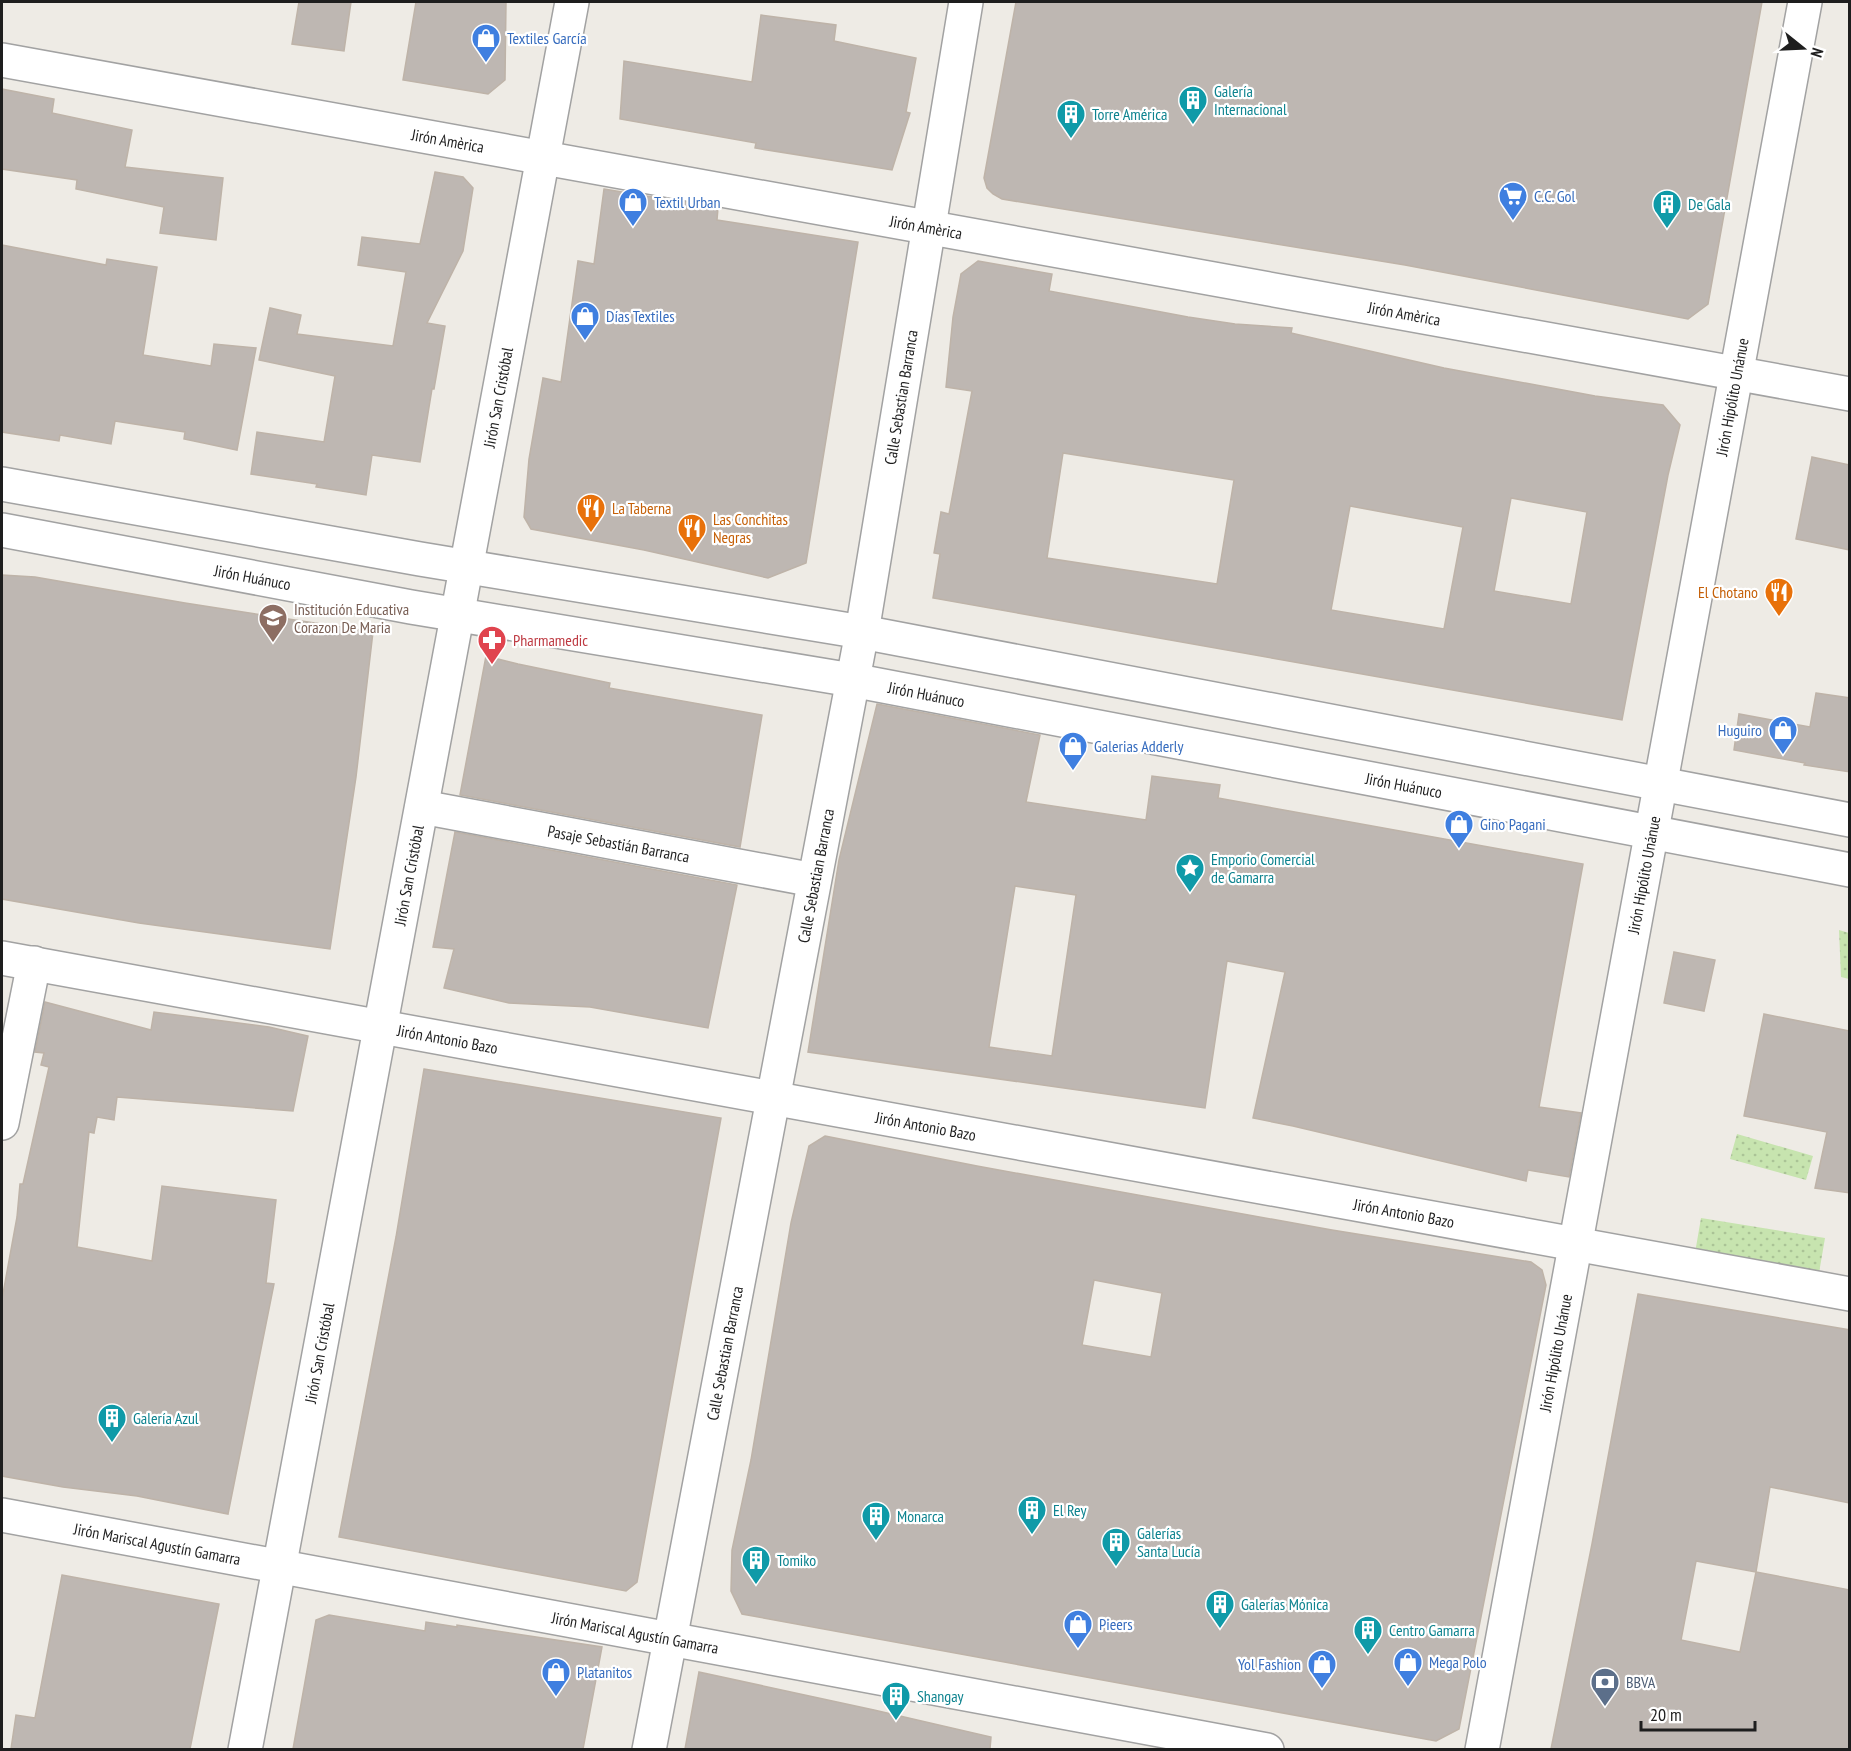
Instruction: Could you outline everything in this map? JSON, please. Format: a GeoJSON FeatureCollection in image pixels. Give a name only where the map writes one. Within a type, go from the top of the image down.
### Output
{"type":"FeatureCollection","features":[{"type":"Feature","properties":{"kind":"street","name":"Jirón San Cristóbal"},"geometry":{"type":"LineString","coordinates":[[245,1749],[572,2]]}},
{"type":"Feature","properties":{"kind":"street","name":"Calle Sebastian Barranca"},"geometry":{"type":"LineString","coordinates":[[649,1749],[861,632],[966,2]]}},
{"type":"Feature","properties":{"kind":"street","name":"Jirón Hipólito Unánue"},"geometry":{"type":"LineString","coordinates":[[1482,1749],[1805,2]]}},
{"type":"Feature","properties":{"kind":"street","name":"Jirón Amèrica"},"geometry":{"type":"LineString","coordinates":[[2,60],[1850,394]]}},
{"type":"Feature","properties":{"kind":"street"},"geometry":{"type":"LineString","coordinates":[[2,484],[467,566],[861,632],[1850,820]]}},
{"type":"Feature","properties":{"kind":"street","name":"Jirón Huánuco"},"geometry":{"type":"LineString","coordinates":[[2,530],[458,615],[852,680],[1850,870]]}},
{"type":"Feature","properties":{"kind":"street","name":"Pasaje Sebastián Barranca"},"geometry":{"type":"LineString","coordinates":[[422,807],[814,880]]}},
{"type":"Feature","properties":{"kind":"street","name":"Jirón Antonio Bazo"},"geometry":{"type":"LineString","coordinates":[[2,957],[1850,1294]]}},
{"type":"Feature","properties":{"kind":"street"},"geometry":{"type":"LineString","coordinates":[[2,1123],[34,963]]}},
{"type":"Feature","properties":{"kind":"street","name":"Jirón Mariscal Agustín Gamarra"},"geometry":{"type":"LineString","coordinates":[[2,1515],[1267,1749]]}},
{"type":"Feature","properties":{"kind":"green space"},"geometry":{"type":"Polygon","coordinates":[[[1839,930],[1849,933],[1849,979],[1841,977],[1839,930]]]}},
{"type":"Feature","properties":{"kind":"green space"},"geometry":{"type":"Polygon","coordinates":[[[1737,1134],[1813,1156],[1806,1180],[1730,1159],[1737,1134]]]}},
{"type":"Feature","properties":{"kind":"green space"},"geometry":{"type":"Polygon","coordinates":[[[1701,1218],[1825,1238],[1819,1273],[1695,1253],[1701,1218]]]}},
{"type":"Feature","properties":{"kind":"building"},"geometry":{"type":"Polygon","coordinates":[[[299,2],[351,2],[344,51],[292,44],[299,2]]]}},
{"type":"Feature","properties":{"kind":"building"},"geometry":{"type":"Polygon","coordinates":[[[416,2],[506,2],[505,80],[488,94],[403,80],[416,2]]]}},
{"type":"Feature","properties":{"kind":"building"},"geometry":{"type":"Polygon","coordinates":[[[1016,2],[1762,2],[1708,304],[1688,319],[1405,265],[1002,199],[987,188],[984,178],[1016,2]]]}},
{"type":"Feature","properties":{"kind":"building"},"geometry":{"type":"Polygon","coordinates":[[[761,15],[836,25],[834,41],[916,58],[906,112],[910,113],[892,170],[755,148],[756,143],[620,119],[624,61],[752,82],[761,15]]]}},
{"type":"Feature","properties":{"kind":"building"},"geometry":{"type":"Polygon","coordinates":[[[2,89],[54,99],[52,113],[132,130],[125,167],[223,178],[216,240],[160,233],[164,207],[76,189],[77,180],[2,169],[2,89]]]}},
{"type":"Feature","properties":{"kind":"building"},"geometry":{"type":"Polygon","coordinates":[[[435,172],[463,177],[473,188],[463,251],[427,323],[445,326],[420,462],[372,455],[366,495],[316,487],[317,484],[251,474],[257,432],[324,442],[335,376],[259,360],[270,308],[301,315],[297,334],[393,346],[406,272],[358,265],[362,237],[420,244],[435,172]]]}},
{"type":"Feature","properties":{"kind":"building"},"geometry":{"type":"Polygon","coordinates":[[[604,189],[718,208],[717,220],[858,242],[806,563],[768,578],[644,550],[531,529],[524,517],[529,459],[543,378],[561,382],[578,261],[594,264],[604,189]]]}},
{"type":"Feature","properties":{"kind":"building"},"geometry":{"type":"Polygon","coordinates":[[[2,245],[106,265],[107,259],[157,267],[143,355],[211,366],[214,344],[256,348],[237,450],[184,439],[185,432],[115,421],[111,444],[60,435],[59,441],[2,432],[2,245]]]}},
{"type":"Feature","properties":{"kind":"building"},"geometry":{"type":"Polygon","coordinates":[[[978,261],[1052,274],[1049,291],[1188,317],[1235,324],[1292,328],[1291,333],[1444,368],[1595,396],[1663,405],[1680,425],[1668,475],[1622,720],[933,598],[940,554],[934,553],[941,512],[949,514],[972,391],[946,387],[953,317],[961,274],[978,261]],[[1063,453],[1047,558],[1217,584],[1234,480],[1063,453]],[[1511,498],[1494,591],[1571,604],[1587,512],[1511,498]],[[1350,506],[1331,610],[1444,629],[1463,527],[1350,506]]]}},
{"type":"Feature","properties":{"kind":"building"},"geometry":{"type":"Polygon","coordinates":[[[1812,457],[1850,465],[1850,550],[1796,539],[1812,457]]]}},
{"type":"Feature","properties":{"kind":"building"},"geometry":{"type":"Polygon","coordinates":[[[2,575],[35,577],[373,632],[356,777],[330,949],[139,923],[2,899],[2,575]]]}},
{"type":"Feature","properties":{"kind":"building"},"geometry":{"type":"Polygon","coordinates":[[[486,656],[610,683],[609,688],[762,715],[740,847],[460,795],[486,656]]]}},
{"type":"Feature","properties":{"kind":"building"},"geometry":{"type":"Polygon","coordinates":[[[1816,693],[1850,698],[1850,772],[1734,750],[1739,714],[1810,727],[1816,693]]]}},
{"type":"Feature","properties":{"kind":"building"},"geometry":{"type":"Polygon","coordinates":[[[877,704],[1040,735],[1026,802],[1146,820],[1152,776],[1220,785],[1218,798],[1583,864],[1539,1107],[1581,1113],[1569,1177],[1528,1170],[1526,1181],[1253,1118],[1285,972],[1227,961],[1205,1108],[808,1052],[839,860],[877,704]],[[1015,886],[989,1047],[1052,1056],[1076,895],[1015,886]]]}},
{"type":"Feature","properties":{"kind":"building"},"geometry":{"type":"Polygon","coordinates":[[[455,832],[737,885],[708,1028],[590,1007],[509,1003],[444,988],[454,949],[433,947],[455,832]]]}},
{"type":"Feature","properties":{"kind":"building"},"geometry":{"type":"Polygon","coordinates":[[[1674,952],[1715,960],[1704,1011],[1664,1003],[1674,952]]]}},
{"type":"Feature","properties":{"kind":"building"},"geometry":{"type":"Polygon","coordinates":[[[45,1002],[151,1030],[154,1012],[269,1027],[308,1036],[293,1111],[117,1097],[114,1120],[97,1117],[94,1133],[89,1132],[77,1247],[152,1261],[162,1186],[276,1200],[266,1283],[274,1284],[228,1514],[137,1496],[63,1487],[2,1476],[2,1299],[17,1217],[20,1184],[23,1184],[49,1067],[41,1065],[44,1053],[35,1052],[45,1002]]]}},
{"type":"Feature","properties":{"kind":"building"},"geometry":{"type":"Polygon","coordinates":[[[1764,1014],[1850,1031],[1850,1193],[1815,1188],[1827,1132],[1744,1116],[1764,1014]]]}},
{"type":"Feature","properties":{"kind":"building"},"geometry":{"type":"Polygon","coordinates":[[[424,1069],[721,1118],[637,1582],[626,1591],[339,1537],[396,1237],[424,1069]]]}},
{"type":"Feature","properties":{"kind":"building"},"geometry":{"type":"Polygon","coordinates":[[[825,1136],[1332,1230],[1531,1262],[1542,1270],[1546,1285],[1459,1729],[1436,1741],[742,1614],[731,1591],[732,1550],[751,1460],[791,1223],[809,1146],[825,1136]],[[1094,1280],[1082,1345],[1151,1357],[1162,1293],[1094,1280]]]}},
{"type":"Feature","properties":{"kind":"building"},"geometry":{"type":"Polygon","coordinates":[[[1638,1294],[1850,1330],[1850,1503],[1770,1487],[1756,1572],[1850,1590],[1850,1749],[1551,1749],[1638,1294]],[[1696,1561],[1681,1640],[1740,1652],[1756,1572],[1696,1561]]]}},
{"type":"Feature","properties":{"kind":"building"},"geometry":{"type":"Polygon","coordinates":[[[62,1575],[219,1604],[190,1749],[11,1749],[16,1715],[35,1718],[62,1575]]]}},
{"type":"Feature","properties":{"kind":"building"},"geometry":{"type":"Polygon","coordinates":[[[329,1615],[425,1631],[426,1622],[457,1627],[457,1625],[602,1647],[583,1749],[293,1749],[316,1620],[329,1615]]]}},
{"type":"Feature","properties":{"kind":"building"},"geometry":{"type":"Polygon","coordinates":[[[699,1672],[991,1737],[990,1749],[685,1749],[699,1672]]]}},
{"type":"Feature","properties":{"kind":"place","name":"Textiles García"},"geometry":{"type":"Point","coordinates":[486,64]}},
{"type":"Feature","properties":{"kind":"place","name":"Galería Internacional"},"geometry":{"type":"Point","coordinates":[1193,126]}},
{"type":"Feature","properties":{"kind":"place","name":"Torre América"},"geometry":{"type":"Point","coordinates":[1071,140]}},
{"type":"Feature","properties":{"kind":"place","name":"C.C. Gol"},"geometry":{"type":"Point","coordinates":[1513,222]}},
{"type":"Feature","properties":{"kind":"place","name":"Textil Urban"},"geometry":{"type":"Point","coordinates":[633,228]}},
{"type":"Feature","properties":{"kind":"place","name":"De Gala"},"geometry":{"type":"Point","coordinates":[1667,230]}},
{"type":"Feature","properties":{"kind":"place","name":"Días Textiles"},"geometry":{"type":"Point","coordinates":[585,342]}},
{"type":"Feature","properties":{"kind":"place","name":"La Taberna"},"geometry":{"type":"Point","coordinates":[591,534]}},
{"type":"Feature","properties":{"kind":"place","name":"Las Conchitas Negras"},"geometry":{"type":"Point","coordinates":[692,554]}},
{"type":"Feature","properties":{"kind":"place","name":"El Chotano"},"geometry":{"type":"Point","coordinates":[1779,618]}},
{"type":"Feature","properties":{"kind":"place","name":"Institución Educativa Corazon De Maria"},"geometry":{"type":"Point","coordinates":[273,644]}},
{"type":"Feature","properties":{"kind":"place","name":"Pharmamedic"},"geometry":{"type":"Point","coordinates":[492,666]}},
{"type":"Feature","properties":{"kind":"place","name":"Huguiro"},"geometry":{"type":"Point","coordinates":[1783,756]}},
{"type":"Feature","properties":{"kind":"place","name":"Galerias Adderly"},"geometry":{"type":"Point","coordinates":[1073,772]}},
{"type":"Feature","properties":{"kind":"place","name":"Gino Pagani"},"geometry":{"type":"Point","coordinates":[1459,850]}},
{"type":"Feature","properties":{"kind":"place","name":"Emporio Comercial de Gamarra"},"geometry":{"type":"Point","coordinates":[1190,894]}},
{"type":"Feature","properties":{"kind":"place","name":"Galería Azul"},"geometry":{"type":"Point","coordinates":[112,1444]}},
{"type":"Feature","properties":{"kind":"place","name":"El Rey"},"geometry":{"type":"Point","coordinates":[1032,1536]}},
{"type":"Feature","properties":{"kind":"place","name":"Monarca"},"geometry":{"type":"Point","coordinates":[876,1542]}},
{"type":"Feature","properties":{"kind":"place","name":"Galerías Santa Lucía"},"geometry":{"type":"Point","coordinates":[1116,1568]}},
{"type":"Feature","properties":{"kind":"place","name":"Tomiko"},"geometry":{"type":"Point","coordinates":[756,1586]}},
{"type":"Feature","properties":{"kind":"place","name":"Galerías Mónica"},"geometry":{"type":"Point","coordinates":[1220,1630]}},
{"type":"Feature","properties":{"kind":"place","name":"Pieers"},"geometry":{"type":"Point","coordinates":[1078,1650]}},
{"type":"Feature","properties":{"kind":"place","name":"Centro Gamarra"},"geometry":{"type":"Point","coordinates":[1368,1656]}},
{"type":"Feature","properties":{"kind":"place","name":"Mega Polo"},"geometry":{"type":"Point","coordinates":[1408,1688]}},
{"type":"Feature","properties":{"kind":"place","name":"Yol Fashion"},"geometry":{"type":"Point","coordinates":[1322,1690]}},
{"type":"Feature","properties":{"kind":"place","name":"Platanitos"},"geometry":{"type":"Point","coordinates":[556,1698]}},
{"type":"Feature","properties":{"kind":"place","name":"BBVA"},"geometry":{"type":"Point","coordinates":[1605,1708]}},
{"type":"Feature","properties":{"kind":"place","name":"Shangay"},"geometry":{"type":"Point","coordinates":[896,1722]}}]}
